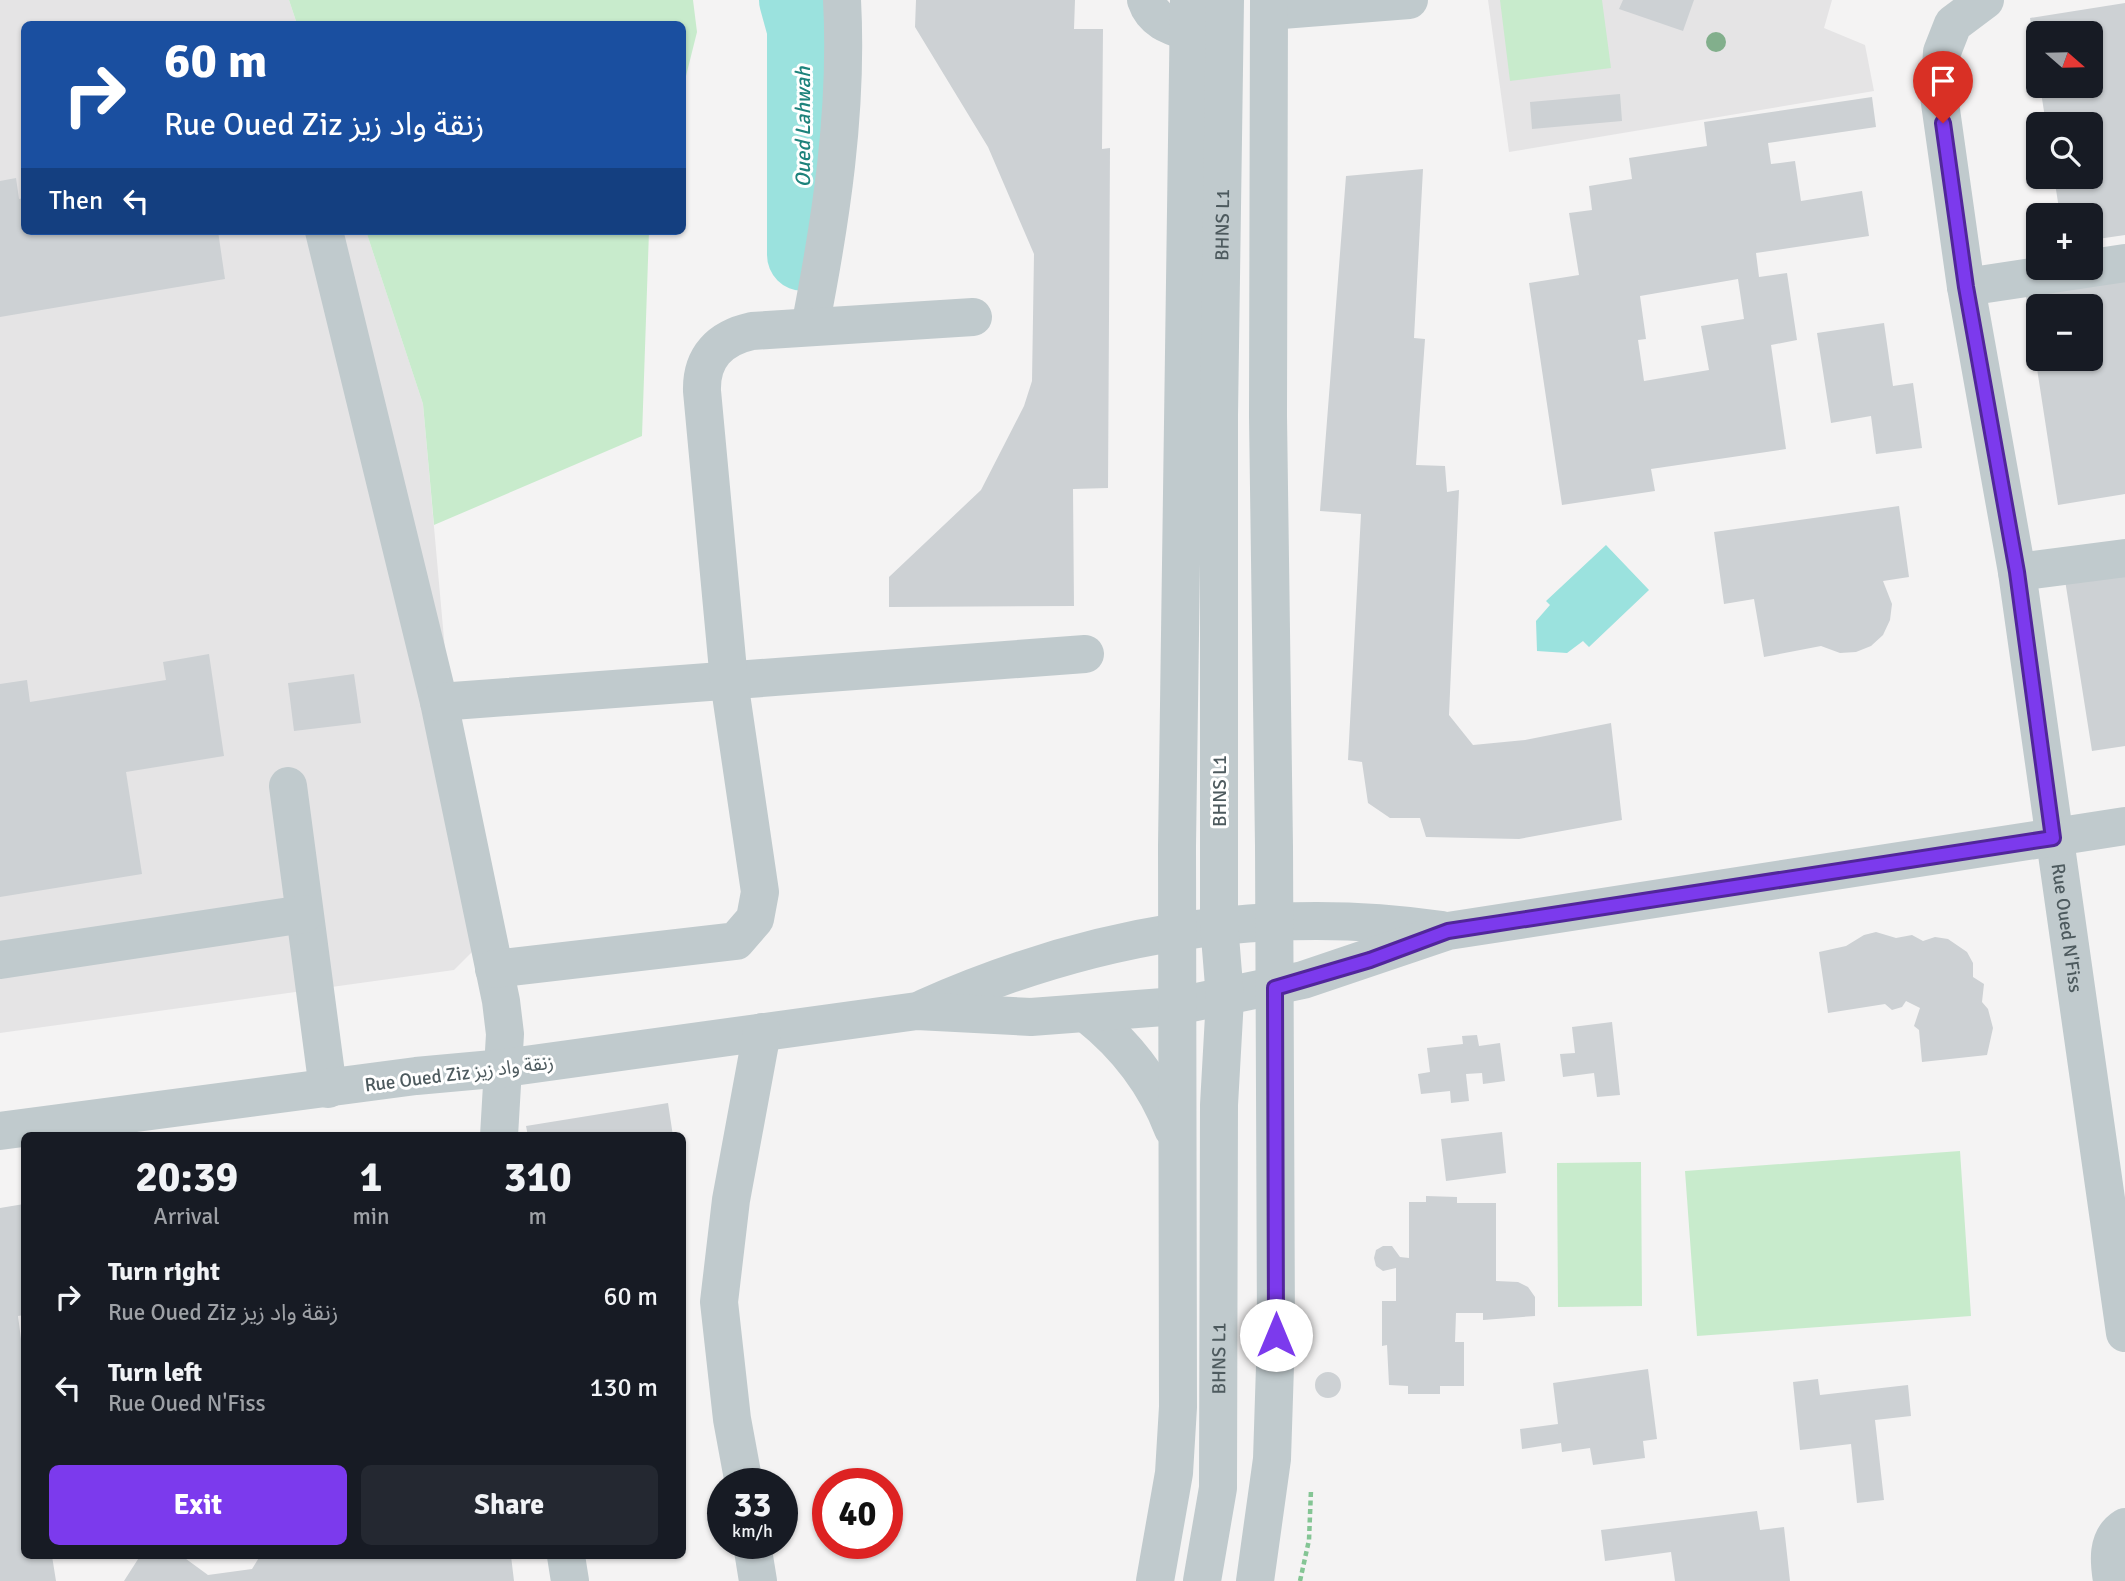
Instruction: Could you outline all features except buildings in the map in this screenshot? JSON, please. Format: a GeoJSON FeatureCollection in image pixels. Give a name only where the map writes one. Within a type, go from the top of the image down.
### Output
{"type":"FeatureCollection","features":[{"type":"Feature","properties":{"kind":"street"},"geometry":{"type":"LineString","coordinates":[[810,327],[825,249],[835,170],[841,91],[842,0]]}},
{"type":"Feature","properties":{"kind":"street"},"geometry":{"type":"LineString","coordinates":[[1146,0],[1156,17],[1167,26],[1189,16],[1177,930],[1178,1407],[1174,1473],[1155,1581]]}},
{"type":"Feature","properties":{"kind":"street","name":"BHNS L1"},"geometry":{"type":"LineString","coordinates":[[1220,1581],[1231,1529],[1240,1446],[1248,993],[1219,416],[1225,0]]}},
{"type":"Feature","properties":{"kind":"street"},"geometry":{"type":"LineString","coordinates":[[1255,1581],[1272,1459],[1276,1335],[1248,993],[1246,923],[1268,416],[1260,4],[1409,0]]}},
{"type":"Feature","properties":{"kind":"street","name":"Rue Oued N'Fiss"},"geometry":{"type":"LineString","coordinates":[[1985,0],[1953,24],[1942,52],[1940,85],[1966,287],[2017,572],[2053,838],[2118,1216],[2125,1333]]}},
{"type":"Feature","properties":{"kind":"street"},"geometry":{"type":"LineString","coordinates":[[325,235],[439,702],[494,969],[505,1034],[499,1132]]}},
{"type":"Feature","properties":{"kind":"street"},"geometry":{"type":"LineString","coordinates":[[1966,287],[2125,263]]}},
{"type":"Feature","properties":{"kind":"street"},"geometry":{"type":"LineString","coordinates":[[494,969],[736,941],[755,919],[760,891],[729,681],[702,376],[714,350],[738,334],[973,317]]}},
{"type":"Feature","properties":{"kind":"street"},"geometry":{"type":"LineString","coordinates":[[2017,572],[2125,558]]}},
{"type":"Feature","properties":{"kind":"street"},"geometry":{"type":"LineString","coordinates":[[439,702],[1085,654]]}},
{"type":"Feature","properties":{"kind":"street"},"geometry":{"type":"LineString","coordinates":[[288,786],[328,1090]]}},
{"type":"Feature","properties":{"kind":"street","name":"Rue Oued Ziz زنقة واد زيز"},"geometry":{"type":"LineString","coordinates":[[0,1131],[159,1124],[328,1090],[917,1011],[1031,1017],[1088,1015],[1177,1006],[1248,993],[1370,960],[1448,931],[2125,826]]}},
{"type":"Feature","properties":{"kind":"street"},"geometry":{"type":"LineString","coordinates":[[0,960],[304,914]]}},
{"type":"Feature","properties":{"kind":"street","name":"Rue Oued Ziz زنقة واد زيز"},"geometry":{"type":"LineString","coordinates":[[917,1011],[1037,964],[1108,944],[1177,930],[1246,923],[1368,922],[1448,931]]}},
{"type":"Feature","properties":{"kind":"street","name":"BHNS L1"},"geometry":{"type":"LineString","coordinates":[[1202,1581],[1218,1488],[1219,1105],[1248,993]]}},
{"type":"Feature","properties":{"kind":"street"},"geometry":{"type":"LineString","coordinates":[[1088,1015],[1108,1031],[1142,1069],[1166,1110],[1177,1139]]}},
{"type":"Feature","properties":{"kind":"street"},"geometry":{"type":"LineString","coordinates":[[741,1468],[732,1419],[719,1302],[730,1200],[762,1032]]}},
{"type":"Feature","properties":{"kind":"street"},"geometry":{"type":"LineString","coordinates":[[2112,1581],[2109,1561],[2111,1545],[2125,1527]]}},
{"type":"Feature","properties":{"kind":"street"},"geometry":{"type":"LineString","coordinates":[[566,1559],[569,1581]]}},
{"type":"Feature","properties":{"kind":"street"},"geometry":{"type":"LineString","coordinates":[[754,1559],[758,1581]]}},
{"type":"Feature","properties":{"kind":"shaded area"},"geometry":{"type":"Polygon","coordinates":[[[0,0],[289,0],[296,21],[21,21],[21,235],[367,235],[423,404],[472,952],[454,970],[0,1033],[0,0]]]}},
{"type":"Feature","properties":{"kind":"shaded area"},"geometry":{"type":"Polygon","coordinates":[[[1488,0],[1832,0],[1824,28],[1865,45],[1874,91],[1509,152],[1488,0]]]}},
{"type":"Feature","properties":{"kind":"green space"},"geometry":{"type":"Polygon","coordinates":[[[289,0],[693,0],[697,32],[686,76],[686,21],[296,21],[289,0]]]}},
{"type":"Feature","properties":{"kind":"green space"},"geometry":{"type":"Polygon","coordinates":[[[1500,0],[1602,0],[1611,68],[1510,81],[1500,0]]]}},
{"type":"Feature","properties":{"kind":"green space"},"geometry":{"type":"Polygon","coordinates":[[[367,235],[649,235],[642,436],[434,525],[423,404],[367,235]]]}},
{"type":"Feature","properties":{"kind":"green space"},"geometry":{"type":"Polygon","coordinates":[[[1960,1151],[1971,1316],[1697,1336],[1685,1171],[1960,1151]]]}},
{"type":"Feature","properties":{"kind":"green space"},"geometry":{"type":"Polygon","coordinates":[[[1641,1162],[1642,1306],[1558,1307],[1557,1163],[1641,1162]]]}},
{"type":"Feature","properties":{"kind":"water"},"geometry":{"type":"Polygon","coordinates":[[[1606,545],[1649,590],[1589,647],[1583,641],[1567,653],[1537,651],[1536,621],[1550,605],[1546,601],[1606,545]]]}},
{"type":"Feature","properties":{"kind":"waterway","name":"Oued Lahwah"},"geometry":{"type":"LineString","coordinates":[[795,0],[803,29],[803,255]]}},
{"type":"Feature","properties":{"kind":"route"},"geometry":{"type":"LineString","coordinates":[[1276,1335],[1275,988],[1331,973],[1448,931],[2053,838],[2017,572],[1966,287],[1943,123]]}}]}
